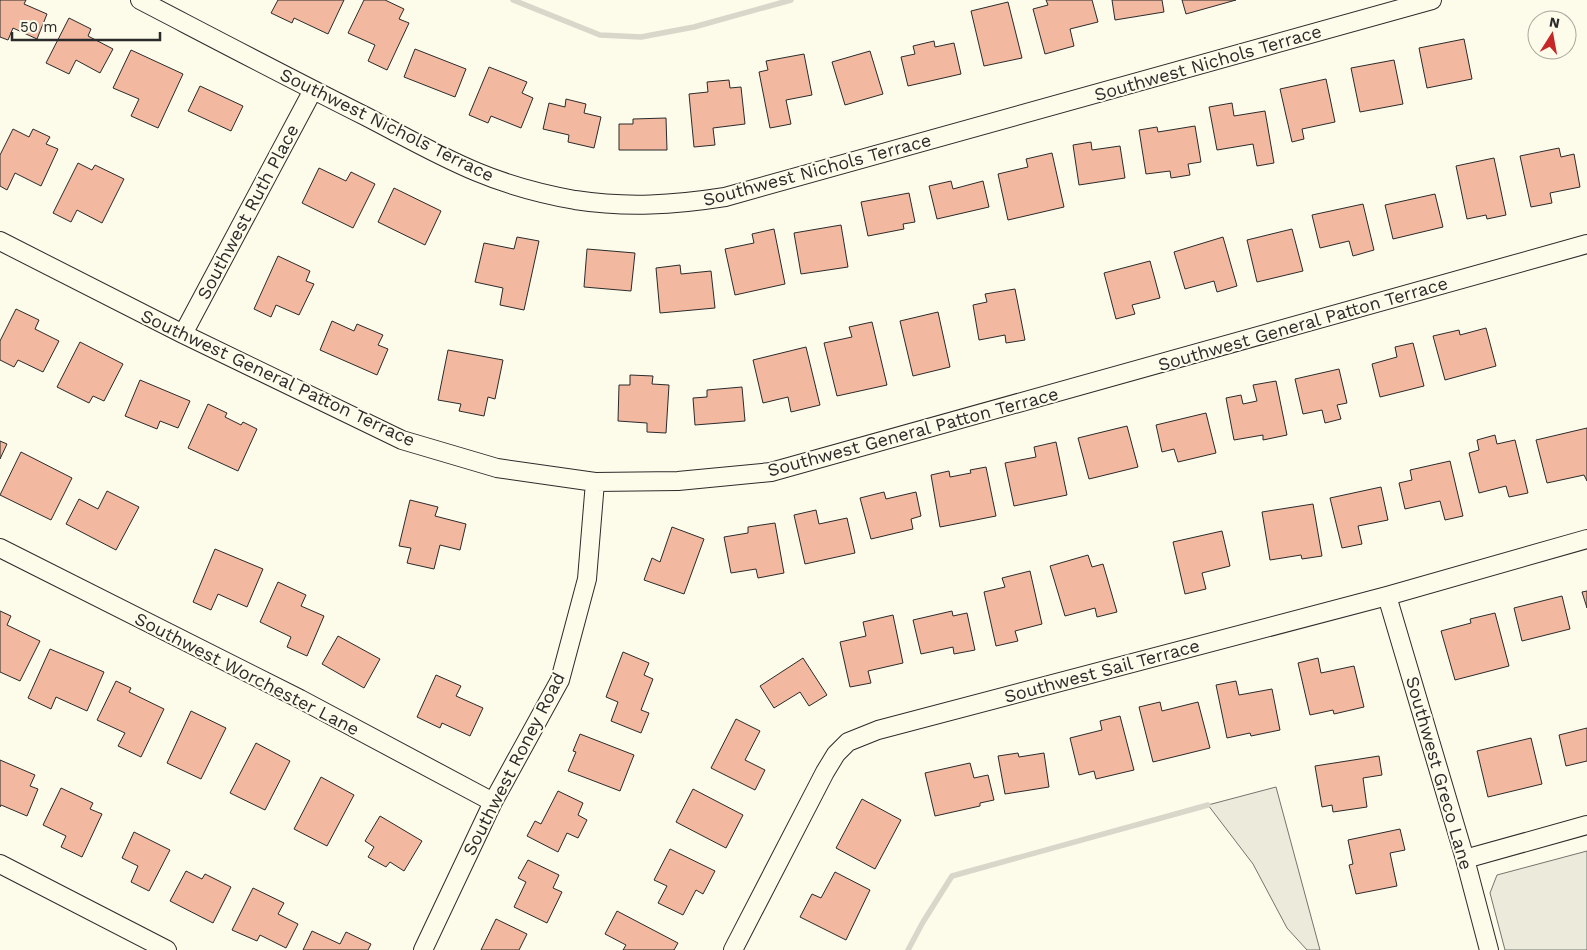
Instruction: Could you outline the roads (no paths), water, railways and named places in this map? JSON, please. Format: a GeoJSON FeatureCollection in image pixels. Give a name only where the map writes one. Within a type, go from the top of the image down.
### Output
{"type":"FeatureCollection","features":[{"type":"Feature","properties":{"kind":"street","name":"Southwest Nichols Terrace"},"geometry":{"type":"LineString","coordinates":[[140,0],[468,168],[540,193],[576,200],[613,204],[677,204],[725,197],[1432,0]]}},
{"type":"Feature","properties":{"kind":"street","name":"Southwest Ruth Place"},"geometry":{"type":"LineString","coordinates":[[183,334],[313,90]]}},
{"type":"Feature","properties":{"kind":"street","name":"Southwest General Patton Terrace"},"geometry":{"type":"LineString","coordinates":[[0,241],[183,334],[402,440],[497,468],[595,482],[678,481],[771,472],[1587,244]]}},
{"type":"Feature","properties":{"kind":"street","name":"Southwest Roney Road"},"geometry":{"type":"LineString","coordinates":[[423,950],[493,802],[560,680],[587,579],[595,482]]}},
{"type":"Feature","properties":{"kind":"street","name":"Southwest Sail Terrace"},"geometry":{"type":"LineString","coordinates":[[734,950],[825,772],[836,754],[848,742],[878,730],[1386,596],[1587,539]]}},
{"type":"Feature","properties":{"kind":"street","name":"Southwest Worchester Lane"},"geometry":{"type":"LineString","coordinates":[[0,548],[300,699],[493,802]]}},
{"type":"Feature","properties":{"kind":"street","name":"Southwest Greco Lane"},"geometry":{"type":"LineString","coordinates":[[1386,596],[1465,859],[1489,950]]}},
{"type":"Feature","properties":{"kind":"street"},"geometry":{"type":"LineString","coordinates":[[1465,859],[1587,824]]}},
{"type":"Feature","properties":{"kind":"street"},"geometry":{"type":"LineString","coordinates":[[0,864],[167,950]]}},
{"type":"Feature","properties":{"kind":"waterway"},"geometry":{"type":"LineString","coordinates":[[513,0],[600,35],[641,37],[694,27],[791,0]]}},
{"type":"Feature","properties":{"kind":"waterway"},"geometry":{"type":"LineString","coordinates":[[908,950],[952,876],[1208,805]]}}]}
